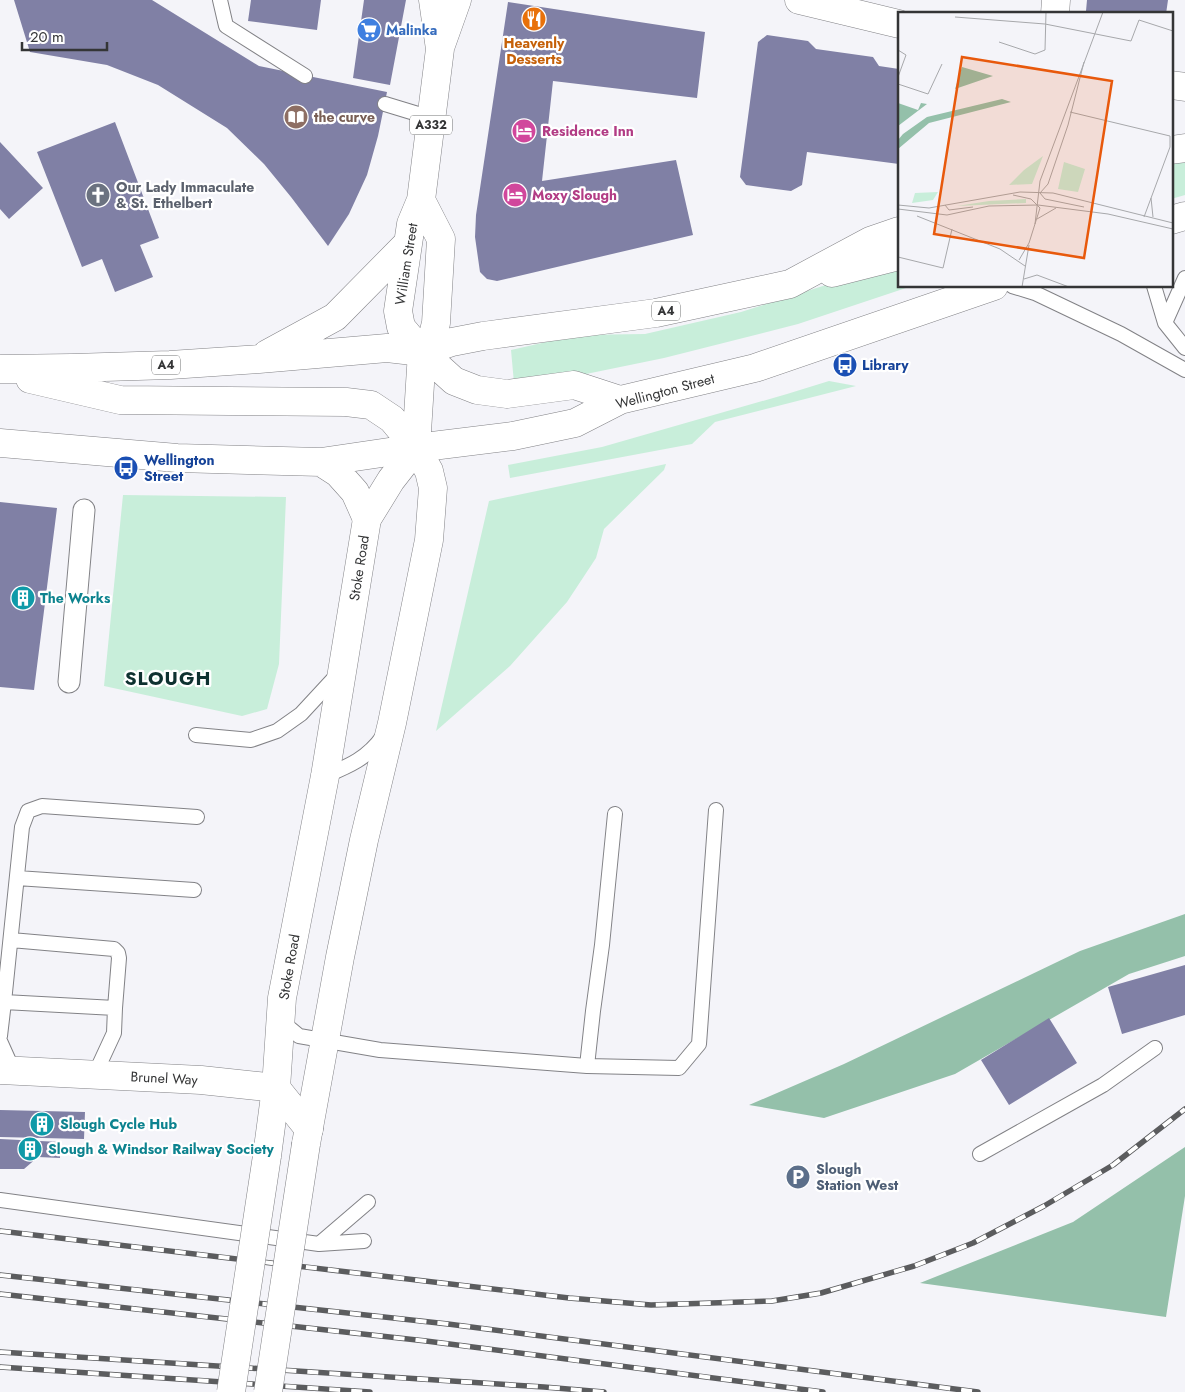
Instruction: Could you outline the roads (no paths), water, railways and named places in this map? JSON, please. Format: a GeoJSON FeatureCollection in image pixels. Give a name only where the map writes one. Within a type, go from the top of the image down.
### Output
{"type":"FeatureCollection","features":[{"type":"Feature","properties":{"kind":"main road","name":"William Street"},"geometry":{"type":"LineString","coordinates":[[434,0],[440,49]]}},
{"type":"Feature","properties":{"kind":"main road","name":"William Street"},"geometry":{"type":"LineString","coordinates":[[422,352],[401,327],[398,311],[410,224],[421,200],[440,49],[458,0]]}},
{"type":"Feature","properties":{"kind":"main road"},"geometry":{"type":"LineString","coordinates":[[799,0],[898,24]]}},
{"type":"Feature","properties":{"kind":"main road"},"geometry":{"type":"LineString","coordinates":[[1172,85],[1185,87]]}},
{"type":"Feature","properties":{"kind":"main road"},"geometry":{"type":"LineString","coordinates":[[1172,150],[1185,148]]}},
{"type":"Feature","properties":{"kind":"main road","name":"William Street"},"geometry":{"type":"LineString","coordinates":[[416,448],[422,352],[432,339],[436,322],[441,239],[421,200]]}},
{"type":"Feature","properties":{"kind":"main road"},"geometry":{"type":"LineString","coordinates":[[1172,220],[1185,216]]}},
{"type":"Feature","properties":{"kind":"main road","name":"A4"},"geometry":{"type":"LineString","coordinates":[[0,371],[170,365],[387,348],[422,352],[452,342],[483,336],[656,313],[790,284],[870,241],[898,231]]}},
{"type":"Feature","properties":{"kind":"main road","name":"A4"},"geometry":{"type":"LineString","coordinates":[[259,359],[335,317],[408,243]]}},
{"type":"Feature","properties":{"kind":"main road"},"geometry":{"type":"LineString","coordinates":[[790,284],[898,256]]}},
{"type":"Feature","properties":{"kind":"main road","name":"Wellington Street"},"geometry":{"type":"LineString","coordinates":[[0,443],[177,458],[321,462],[513,436],[575,423],[620,400],[755,368],[988,288]]}},
{"type":"Feature","properties":{"kind":"main road"},"geometry":{"type":"LineString","coordinates":[[422,352],[454,381],[477,390],[507,394],[574,385],[620,400]]}},
{"type":"Feature","properties":{"kind":"main road"},"geometry":{"type":"LineString","coordinates":[[0,371],[120,400],[346,402],[371,405],[392,419],[416,448],[429,471],[433,488],[429,540],[392,724],[364,840],[335,983],[308,1137],[268,1392]]}},
{"type":"Feature","properties":{"kind":"main road","name":"Stoke Road"},"geometry":{"type":"LineString","coordinates":[[231,1392],[276,1088],[282,998],[325,776],[367,519],[391,480],[416,448]]}},
{"type":"Feature","properties":{"kind":"main road"},"geometry":{"type":"LineString","coordinates":[[321,462],[338,473],[355,492],[367,519]]}},
{"type":"Feature","properties":{"kind":"main road","name":"Brunel Way"},"geometry":{"type":"LineString","coordinates":[[6,1070],[201,1080],[276,1088]]}},
{"type":"Feature","properties":{"kind":"main road"},"geometry":{"type":"LineString","coordinates":[[276,1088],[308,1137]]}},
{"type":"Feature","properties":{"kind":"street"},"geometry":{"type":"LineString","coordinates":[[69,682],[84,510]]}},
{"type":"Feature","properties":{"kind":"lane"},"geometry":{"type":"LineString","coordinates":[[220,0],[226,26],[305,76]]}},
{"type":"Feature","properties":{"kind":"lane"},"geometry":{"type":"LineString","coordinates":[[385,104],[431,118]]}},
{"type":"Feature","properties":{"kind":"lane"},"geometry":{"type":"LineString","coordinates":[[1165,323],[1185,278]]}},
{"type":"Feature","properties":{"kind":"lane"},"geometry":{"type":"LineString","coordinates":[[1019,288],[1035,293],[1121,334],[1185,370]]}},
{"type":"Feature","properties":{"kind":"lane"},"geometry":{"type":"LineString","coordinates":[[1155,288],[1165,323],[1185,348]]}},
{"type":"Feature","properties":{"kind":"lane"},"geometry":{"type":"LineString","coordinates":[[196,735],[251,740],[277,731],[301,714],[343,669]]}},
{"type":"Feature","properties":{"kind":"lane"},"geometry":{"type":"LineString","coordinates":[[325,776],[354,763],[367,754],[379,742],[392,724]]}},
{"type":"Feature","properties":{"kind":"lane"},"geometry":{"type":"LineString","coordinates":[[0,1036],[22,827],[28,811],[42,806],[197,817]]}},
{"type":"Feature","properties":{"kind":"lane"},"geometry":{"type":"LineString","coordinates":[[280,1022],[299,1036],[380,1050],[587,1066],[679,1068],[699,1044],[716,810]]}},
{"type":"Feature","properties":{"kind":"lane"},"geometry":{"type":"LineString","coordinates":[[587,1066],[602,945],[615,814]]}},
{"type":"Feature","properties":{"kind":"lane"},"geometry":{"type":"LineString","coordinates":[[16,878],[194,890]]}},
{"type":"Feature","properties":{"kind":"lane"},"geometry":{"type":"LineString","coordinates":[[11,940],[114,949],[118,953],[114,1033],[95,1074]]}},
{"type":"Feature","properties":{"kind":"lane"},"geometry":{"type":"LineString","coordinates":[[4,1002],[116,1008]]}},
{"type":"Feature","properties":{"kind":"lane"},"geometry":{"type":"LineString","coordinates":[[0,1042],[6,1070]]}},
{"type":"Feature","properties":{"kind":"lane"},"geometry":{"type":"LineString","coordinates":[[980,1154],[1103,1085],[1155,1048]]}},
{"type":"Feature","properties":{"kind":"lane"},"geometry":{"type":"LineString","coordinates":[[0,1200],[319,1244],[364,1241]]}},
{"type":"Feature","properties":{"kind":"lane"},"geometry":{"type":"LineString","coordinates":[[319,1244],[368,1202]]}},
{"type":"Feature","properties":{"kind":"railway"},"geometry":{"type":"LineString","coordinates":[[0,1231],[569,1298],[651,1305],[772,1301],[821,1293],[914,1266],[973,1243],[1044,1206],[1113,1165],[1185,1109]]}},
{"type":"Feature","properties":{"kind":"railway"},"geometry":{"type":"LineString","coordinates":[[0,1275],[448,1324],[978,1392]]}},
{"type":"Feature","properties":{"kind":"railway"},"geometry":{"type":"LineString","coordinates":[[0,1294],[426,1341],[823,1392]]}},
{"type":"Feature","properties":{"kind":"railway"},"geometry":{"type":"LineString","coordinates":[[0,1352],[604,1392]]}},
{"type":"Feature","properties":{"kind":"railway"},"geometry":{"type":"LineString","coordinates":[[0,1367],[370,1392]]}},
{"type":"Feature","properties":{"kind":"place","name":"Heavenly Desserts"},"geometry":{"type":"Point","coordinates":[534,19]}},
{"type":"Feature","properties":{"kind":"place","name":"Malinka"},"geometry":{"type":"Point","coordinates":[369,30]}},
{"type":"Feature","properties":{"kind":"place","name":"the curve"},"geometry":{"type":"Point","coordinates":[296,117]}},
{"type":"Feature","properties":{"kind":"place","name":"Residence Inn"},"geometry":{"type":"Point","coordinates":[524,131]}},
{"type":"Feature","properties":{"kind":"place","name":"Our Lady Immaculate & St. Ethelbert"},"geometry":{"type":"Point","coordinates":[98,195]}},
{"type":"Feature","properties":{"kind":"place","name":"Moxy Slough"},"geometry":{"type":"Point","coordinates":[515,195]}},
{"type":"Feature","properties":{"kind":"place","name":"Library"},"geometry":{"type":"Point","coordinates":[845,365]}},
{"type":"Feature","properties":{"kind":"place","name":"Wellington Street"},"geometry":{"type":"Point","coordinates":[126,468]}},
{"type":"Feature","properties":{"kind":"place","name":"The Works"},"geometry":{"type":"Point","coordinates":[23,598]}},
{"type":"Feature","properties":{"kind":"place","name":"Slough Cycle Hub"},"geometry":{"type":"Point","coordinates":[42,1124]}},
{"type":"Feature","properties":{"kind":"place","name":"Slough & Windsor Railway Society"},"geometry":{"type":"Point","coordinates":[30,1149]}},
{"type":"Feature","properties":{"kind":"place","name":"Slough Station West"},"geometry":{"type":"Point","coordinates":[798,1177]}},
{"type":"Feature","properties":{"kind":"district","name":"SLOUGH"},"geometry":{"type":"Point","coordinates":[168,678]}}]}
